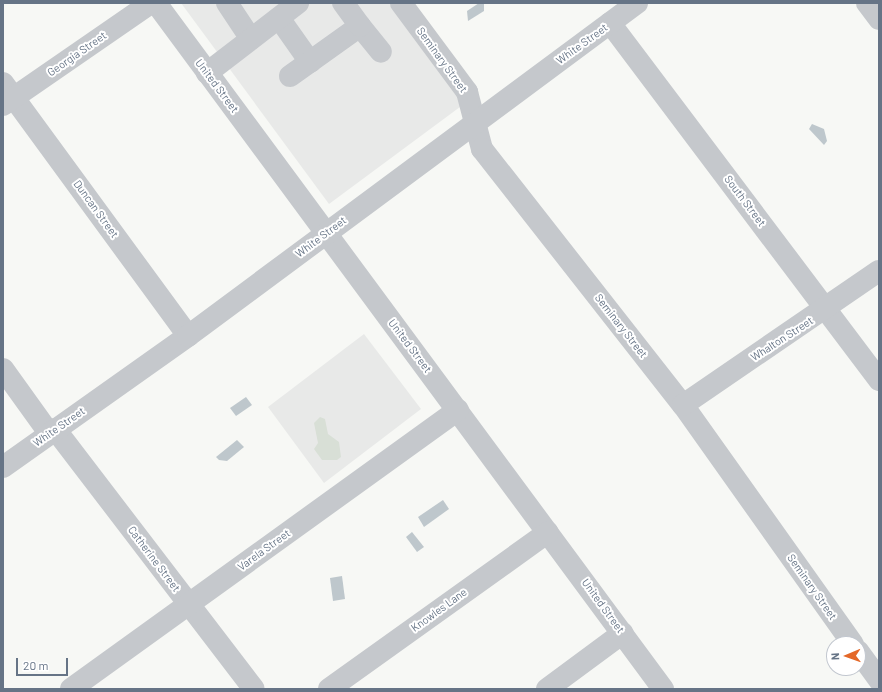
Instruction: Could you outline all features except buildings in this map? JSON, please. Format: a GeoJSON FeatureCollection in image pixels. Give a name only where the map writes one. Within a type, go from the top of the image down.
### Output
{"type":"FeatureCollection","features":[{"type":"Feature","properties":{"kind":"street","name":"Georgia Street"},"geometry":{"type":"LineString","coordinates":[[7,95],[151,3]]}},
{"type":"Feature","properties":{"kind":"street","name":"United Street"},"geometry":{"type":"LineString","coordinates":[[156,3],[664,689]]}},
{"type":"Feature","properties":{"kind":"street"},"geometry":{"type":"LineString","coordinates":[[227,3],[251,39]]}},
{"type":"Feature","properties":{"kind":"street"},"geometry":{"type":"LineString","coordinates":[[207,73],[298,3]]}},
{"type":"Feature","properties":{"kind":"street"},"geometry":{"type":"LineString","coordinates":[[343,3],[381,52]]}},
{"type":"Feature","properties":{"kind":"street","name":"Seminary Street"},"geometry":{"type":"LineString","coordinates":[[401,3],[467,92],[482,149],[683,405],[847,636]]}},
{"type":"Feature","properties":{"kind":"street","name":"White Street"},"geometry":{"type":"LineString","coordinates":[[3,467],[188,336],[474,122],[637,3]]}},
{"type":"Feature","properties":{"kind":"street"},"geometry":{"type":"LineString","coordinates":[[867,3],[879,19]]}},
{"type":"Feature","properties":{"kind":"street"},"geometry":{"type":"LineString","coordinates":[[279,18],[310,62]]}},
{"type":"Feature","properties":{"kind":"street","name":"South Street"},"geometry":{"type":"LineString","coordinates":[[610,23],[879,380]]}},
{"type":"Feature","properties":{"kind":"street"},"geometry":{"type":"LineString","coordinates":[[290,76],[360,26]]}},
{"type":"Feature","properties":{"kind":"street","name":"Duncan Street"},"geometry":{"type":"LineString","coordinates":[[7,95],[188,336]]}},
{"type":"Feature","properties":{"kind":"street","name":"Whalton Street"},"geometry":{"type":"LineString","coordinates":[[683,405],[827,309],[879,270]]}},
{"type":"Feature","properties":{"kind":"street","name":"Catherine Street"},"geometry":{"type":"LineString","coordinates":[[3,369],[189,604],[254,689]]}},
{"type":"Feature","properties":{"kind":"street","name":"Varela Street"},"geometry":{"type":"LineString","coordinates":[[71,689],[458,410]]}},
{"type":"Feature","properties":{"kind":"street","name":"Knowles Lane"},"geometry":{"type":"LineString","coordinates":[[329,689],[548,532]]}},
{"type":"Feature","properties":{"kind":"street"},"geometry":{"type":"LineString","coordinates":[[547,689],[623,633]]}},
{"type":"Feature","properties":{"kind":"street"},"geometry":{"type":"LineString","coordinates":[[866,662],[879,680]]}},
{"type":"Feature","properties":{"kind":"shaded area"},"geometry":{"type":"Polygon","coordinates":[[[181,3],[390,3],[464,104],[329,204],[181,3]]]}},
{"type":"Feature","properties":{"kind":"shaded area"},"geometry":{"type":"Polygon","coordinates":[[[479,3],[484,4],[484,11],[468,21],[467,11],[479,3]]]}},
{"type":"Feature","properties":{"kind":"shaded area"},"geometry":{"type":"Polygon","coordinates":[[[812,124],[824,129],[827,141],[824,145],[809,129],[812,124]]]}},
{"type":"Feature","properties":{"kind":"shaded area"},"geometry":{"type":"Polygon","coordinates":[[[364,334],[421,409],[324,483],[268,407],[364,334]]]}},
{"type":"Feature","properties":{"kind":"shaded area"},"geometry":{"type":"Polygon","coordinates":[[[246,397],[252,405],[236,416],[230,408],[246,397]]]}},
{"type":"Feature","properties":{"kind":"shaded area"},"geometry":{"type":"Polygon","coordinates":[[[320,417],[325,419],[328,434],[339,442],[341,457],[337,460],[322,460],[314,449],[318,443],[314,423],[320,417]]]}},
{"type":"Feature","properties":{"kind":"shaded area"},"geometry":{"type":"Polygon","coordinates":[[[237,440],[244,447],[227,461],[219,460],[216,457],[237,440]]]}},
{"type":"Feature","properties":{"kind":"shaded area"},"geometry":{"type":"Polygon","coordinates":[[[443,500],[449,509],[424,527],[418,517],[443,500]]]}},
{"type":"Feature","properties":{"kind":"shaded area"},"geometry":{"type":"Polygon","coordinates":[[[412,532],[424,547],[417,552],[406,537],[412,532]]]}},
{"type":"Feature","properties":{"kind":"shaded area"},"geometry":{"type":"Polygon","coordinates":[[[342,576],[345,599],[333,601],[330,578],[342,576]]]}}]}
